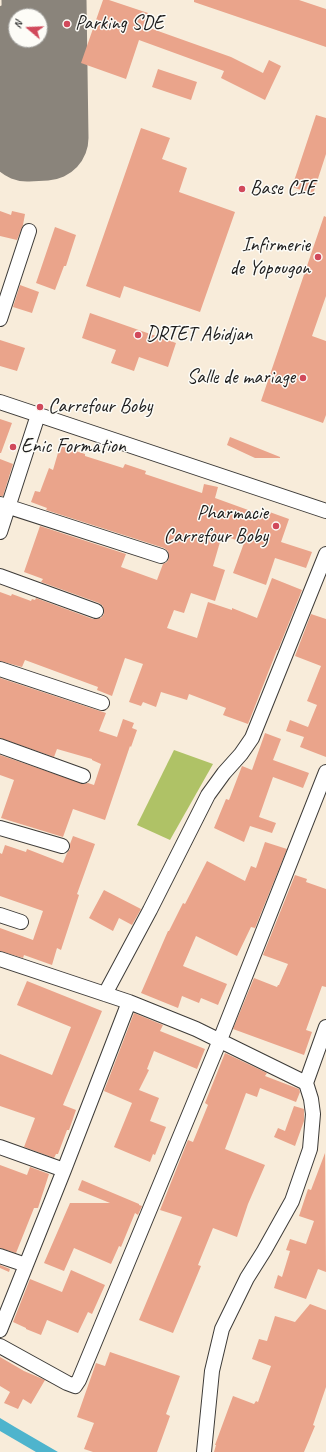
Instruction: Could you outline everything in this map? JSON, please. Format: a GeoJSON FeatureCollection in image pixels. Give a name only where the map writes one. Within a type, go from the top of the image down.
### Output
{"type":"FeatureCollection","features":[{"type":"Feature","properties":{"kind":"street"},"geometry":{"type":"LineString","coordinates":[[0,319],[29,231]]}},
{"type":"Feature","properties":{"kind":"street"},"geometry":{"type":"LineString","coordinates":[[0,402],[326,511]]}},
{"type":"Feature","properties":{"kind":"street"},"geometry":{"type":"LineString","coordinates":[[0,532],[4,505],[38,415]]}},
{"type":"Feature","properties":{"kind":"street"},"geometry":{"type":"LineString","coordinates":[[4,505],[161,556]]}},
{"type":"Feature","properties":{"kind":"street"},"geometry":{"type":"LineString","coordinates":[[106,994],[208,795],[252,738],[326,554]]}},
{"type":"Feature","properties":{"kind":"street"},"geometry":{"type":"LineString","coordinates":[[0,576],[96,611]]}},
{"type":"Feature","properties":{"kind":"street"},"geometry":{"type":"LineString","coordinates":[[0,669],[102,703]]}},
{"type":"Feature","properties":{"kind":"street"},"geometry":{"type":"LineString","coordinates":[[0,746],[83,776]]}},
{"type":"Feature","properties":{"kind":"street"},"geometry":{"type":"LineString","coordinates":[[0,1346],[67,1383],[75,1386],[79,1380],[220,1040],[326,772]]}},
{"type":"Feature","properties":{"kind":"street"},"geometry":{"type":"LineString","coordinates":[[0,828],[62,846]]}},
{"type":"Feature","properties":{"kind":"street"},"geometry":{"type":"LineString","coordinates":[[0,915],[21,922]]}},
{"type":"Feature","properties":{"kind":"street"},"geometry":{"type":"LineString","coordinates":[[0,959],[129,1002],[220,1040],[306,1083]]}},
{"type":"Feature","properties":{"kind":"street"},"geometry":{"type":"LineString","coordinates":[[0,1330],[129,1002]]}},
{"type":"Feature","properties":{"kind":"street"},"geometry":{"type":"LineString","coordinates":[[204,1452],[212,1371],[222,1329],[247,1278],[292,1201],[310,1149],[314,1114],[306,1083],[326,1027]]}},
{"type":"Feature","properties":{"kind":"street"},"geometry":{"type":"LineString","coordinates":[[0,1147],[64,1170]]}},
{"type":"Feature","properties":{"kind":"street"},"geometry":{"type":"LineString","coordinates":[[0,1256],[26,1265]]}},
{"type":"Feature","properties":{"kind":"green space"},"geometry":{"type":"Polygon","coordinates":[[[174,750],[213,764],[170,840],[137,825],[174,750]]]}},
{"type":"Feature","properties":{"kind":"water"},"geometry":{"type":"Polygon","coordinates":[[[0,1418],[58,1452],[36,1452],[0,1431],[0,1418]]]}},
{"type":"Feature","properties":{"kind":"building"},"geometry":{"type":"Polygon","coordinates":[[[103,0],[109,0],[148,13],[144,26],[231,57],[263,73],[269,60],[281,66],[265,100],[221,78],[224,71],[139,40],[126,79],[81,63],[103,0]]]}},
{"type":"Feature","properties":{"kind":"building"},"geometry":{"type":"Polygon","coordinates":[[[194,0],[299,0],[326,9],[326,47],[194,2],[194,0]]]}},
{"type":"Feature","properties":{"kind":"building"},"geometry":{"type":"Polygon","coordinates":[[[158,69],[197,82],[191,100],[152,87],[158,69]]]}},
{"type":"Feature","properties":{"kind":"building"},"geometry":{"type":"Polygon","coordinates":[[[316,115],[326,118],[326,154],[313,194],[292,187],[316,115]]]}},
{"type":"Feature","properties":{"kind":"building"},"geometry":{"type":"Polygon","coordinates":[[[141,128],[170,138],[162,159],[187,168],[179,192],[235,212],[200,312],[124,286],[120,298],[86,286],[141,128]]]}},
{"type":"Feature","properties":{"kind":"building"},"geometry":{"type":"Polygon","coordinates":[[[0,211],[11,215],[12,211],[25,214],[23,225],[17,240],[0,236],[0,211]]]}},
{"type":"Feature","properties":{"kind":"building"},"geometry":{"type":"Polygon","coordinates":[[[324,216],[326,217],[326,296],[312,336],[326,341],[326,415],[323,423],[261,401],[324,216]]]}},
{"type":"Feature","properties":{"kind":"building"},"geometry":{"type":"Polygon","coordinates":[[[55,227],[76,235],[66,266],[64,266],[55,290],[36,283],[55,227]]]}},
{"type":"Feature","properties":{"kind":"building"},"geometry":{"type":"Polygon","coordinates":[[[20,285],[39,292],[32,313],[13,307],[20,285]]]}},
{"type":"Feature","properties":{"kind":"building"},"geometry":{"type":"Polygon","coordinates":[[[90,313],[176,343],[168,367],[139,357],[134,371],[111,363],[116,350],[82,338],[90,313]]]}},
{"type":"Feature","properties":{"kind":"building"},"geometry":{"type":"Polygon","coordinates":[[[0,340],[25,348],[17,371],[0,366],[0,340]]]}},
{"type":"Feature","properties":{"kind":"building"},"geometry":{"type":"Polygon","coordinates":[[[0,419],[12,423],[1,453],[0,453],[0,419]]]}},
{"type":"Feature","properties":{"kind":"building"},"geometry":{"type":"Polygon","coordinates":[[[230,437],[280,458],[255,458],[227,445],[230,437]]]}},
{"type":"Feature","properties":{"kind":"building"},"geometry":{"type":"Polygon","coordinates":[[[60,446],[123,468],[125,464],[146,471],[145,474],[202,493],[204,484],[218,487],[215,498],[262,515],[264,510],[289,519],[281,542],[312,552],[306,568],[275,558],[266,585],[233,573],[244,543],[222,535],[213,566],[225,570],[215,601],[191,593],[184,613],[174,610],[167,628],[197,638],[208,602],[232,610],[232,608],[257,618],[272,578],[302,590],[248,724],[223,715],[226,708],[189,694],[187,700],[161,692],[156,707],[143,702],[141,706],[129,702],[143,664],[125,658],[112,696],[97,690],[98,687],[25,660],[22,667],[0,661],[0,592],[11,596],[12,594],[31,601],[32,599],[35,600],[36,598],[93,619],[101,618],[104,614],[103,606],[99,603],[41,582],[43,579],[24,572],[40,526],[126,554],[121,567],[157,580],[163,564],[167,562],[169,558],[168,551],[164,548],[46,510],[47,508],[31,502],[35,491],[40,492],[49,468],[53,470],[60,446]]]}},
{"type":"Feature","properties":{"kind":"building"},"geometry":{"type":"Polygon","coordinates":[[[0,459],[13,464],[3,496],[0,496],[0,459]]]}},
{"type":"Feature","properties":{"kind":"building"},"geometry":{"type":"Polygon","coordinates":[[[311,614],[326,619],[326,757],[300,747],[304,737],[286,731],[290,720],[308,727],[317,705],[307,701],[321,666],[295,656],[311,614]]]}},
{"type":"Feature","properties":{"kind":"building"},"geometry":{"type":"Polygon","coordinates":[[[0,678],[106,713],[99,731],[117,737],[123,719],[134,723],[132,728],[137,730],[131,747],[130,746],[105,820],[73,809],[63,837],[1,818],[14,780],[0,775],[0,755],[84,784],[88,783],[94,785],[101,764],[92,759],[57,749],[54,757],[0,738],[0,678]]]}},
{"type":"Feature","properties":{"kind":"building"},"geometry":{"type":"Polygon","coordinates":[[[265,733],[281,739],[273,760],[309,773],[303,788],[273,777],[259,817],[276,823],[272,833],[250,826],[244,842],[214,828],[226,799],[229,800],[242,766],[252,770],[265,733]]]}},
{"type":"Feature","properties":{"kind":"building"},"geometry":{"type":"Polygon","coordinates":[[[73,836],[95,844],[77,894],[79,895],[61,950],[57,948],[52,965],[24,955],[23,958],[0,951],[0,928],[33,940],[43,911],[0,896],[0,853],[2,854],[5,845],[26,852],[27,849],[63,863],[70,849],[73,836]]]}},
{"type":"Feature","properties":{"kind":"building"},"geometry":{"type":"Polygon","coordinates":[[[265,842],[287,849],[255,928],[251,927],[237,956],[196,936],[183,966],[227,984],[218,1005],[201,998],[199,1003],[182,996],[178,1008],[141,993],[168,931],[183,903],[185,904],[207,861],[245,881],[251,866],[256,868],[265,842]]]}},
{"type":"Feature","properties":{"kind":"building"},"geometry":{"type":"Polygon","coordinates":[[[295,875],[307,879],[306,882],[326,889],[326,987],[322,986],[306,1030],[312,1032],[304,1055],[233,1029],[254,978],[277,987],[288,964],[263,955],[295,875]]]}},
{"type":"Feature","properties":{"kind":"building"},"geometry":{"type":"Polygon","coordinates":[[[104,890],[141,909],[132,925],[119,918],[113,931],[89,918],[104,890]]]}},
{"type":"Feature","properties":{"kind":"building"},"geometry":{"type":"Polygon","coordinates":[[[27,981],[102,1011],[63,1105],[76,1110],[58,1154],[56,1154],[54,1158],[24,1147],[35,1118],[0,1106],[0,1054],[52,1075],[71,1027],[17,1005],[27,981]]]}},
{"type":"Feature","properties":{"kind":"building"},"geometry":{"type":"Polygon","coordinates":[[[134,1013],[163,1025],[160,1031],[205,1049],[197,1069],[154,1051],[147,1069],[149,1070],[139,1090],[159,1098],[150,1121],[166,1127],[155,1155],[153,1154],[150,1162],[114,1147],[132,1103],[104,1091],[134,1013]]]}},
{"type":"Feature","properties":{"kind":"building"},"geometry":{"type":"Polygon","coordinates":[[[225,1053],[267,1073],[265,1076],[299,1089],[300,1092],[296,1102],[260,1088],[257,1097],[246,1093],[225,1149],[265,1165],[248,1204],[237,1237],[213,1228],[198,1265],[201,1266],[173,1333],[139,1320],[182,1217],[160,1210],[188,1140],[193,1142],[208,1105],[205,1103],[225,1053]]]}},
{"type":"Feature","properties":{"kind":"building"},"geometry":{"type":"Polygon","coordinates":[[[294,1106],[304,1109],[304,1121],[295,1146],[274,1137],[278,1128],[285,1131],[294,1106]]]}},
{"type":"Feature","properties":{"kind":"building"},"geometry":{"type":"Polygon","coordinates":[[[325,1153],[326,1272],[318,1269],[306,1299],[274,1288],[278,1275],[282,1277],[290,1251],[286,1250],[290,1239],[306,1244],[314,1221],[299,1216],[308,1189],[311,1190],[325,1153]]]}},
{"type":"Feature","properties":{"kind":"building"},"geometry":{"type":"Polygon","coordinates":[[[0,1165],[27,1175],[30,1167],[49,1174],[38,1208],[34,1208],[16,1253],[0,1248],[0,1165]]]}},
{"type":"Feature","properties":{"kind":"building"},"geometry":{"type":"Polygon","coordinates":[[[82,1180],[142,1206],[138,1215],[135,1213],[121,1247],[119,1246],[111,1264],[74,1248],[64,1271],[44,1263],[70,1203],[110,1203],[78,1190],[82,1180]]]}},
{"type":"Feature","properties":{"kind":"building"},"geometry":{"type":"Polygon","coordinates":[[[0,1265],[10,1269],[9,1272],[0,1268],[0,1265]]]}},
{"type":"Feature","properties":{"kind":"building"},"geometry":{"type":"Polygon","coordinates":[[[71,1270],[105,1285],[92,1314],[88,1312],[78,1333],[47,1320],[41,1335],[13,1322],[30,1279],[62,1292],[71,1270]]]}},
{"type":"Feature","properties":{"kind":"building"},"geometry":{"type":"Polygon","coordinates":[[[310,1304],[326,1310],[326,1387],[313,1425],[315,1426],[304,1452],[214,1452],[215,1445],[233,1396],[254,1404],[256,1401],[258,1402],[271,1366],[252,1359],[259,1339],[267,1341],[275,1316],[295,1322],[310,1304]]]}},
{"type":"Feature","properties":{"kind":"building"},"geometry":{"type":"Polygon","coordinates":[[[110,1352],[180,1376],[166,1414],[170,1416],[157,1452],[93,1452],[84,1449],[94,1423],[77,1417],[96,1363],[105,1366],[110,1352]]]}},
{"type":"Feature","properties":{"kind":"building"},"geometry":{"type":"Polygon","coordinates":[[[0,1357],[24,1371],[45,1380],[31,1404],[23,1399],[18,1409],[4,1403],[10,1392],[0,1386],[0,1357]]]}},
{"type":"Feature","properties":{"kind":"runway"},"geometry":{"type":"LineString","coordinates":[[44,0],[44,8]]}},
{"type":"Feature","properties":{"kind":"runway"},"geometry":{"type":"LineString","coordinates":[[26,48],[27,139],[46,138],[45,48]]}},
{"type":"Feature","properties":{"kind":"place","name":"Parking SDE"},"geometry":{"type":"Point","coordinates":[67,24]}},
{"type":"Feature","properties":{"kind":"place","name":"Base CIE"},"geometry":{"type":"Point","coordinates":[242,189]}},
{"type":"Feature","properties":{"kind":"place","name":"Infirmerie de Yopougon"},"geometry":{"type":"Point","coordinates":[318,257]}},
{"type":"Feature","properties":{"kind":"place","name":"DRTET Abidjan"},"geometry":{"type":"Point","coordinates":[138,335]}},
{"type":"Feature","properties":{"kind":"place","name":"Salle de mariage"},"geometry":{"type":"Point","coordinates":[303,378]}},
{"type":"Feature","properties":{"kind":"place","name":"Carrefour Boby"},"geometry":{"type":"Point","coordinates":[40,407]}},
{"type":"Feature","properties":{"kind":"place","name":"Enic Formation"},"geometry":{"type":"Point","coordinates":[13,447]}},
{"type":"Feature","properties":{"kind":"place","name":"Pharmacie Carrefour Boby"},"geometry":{"type":"Point","coordinates":[276,526]}}]}
